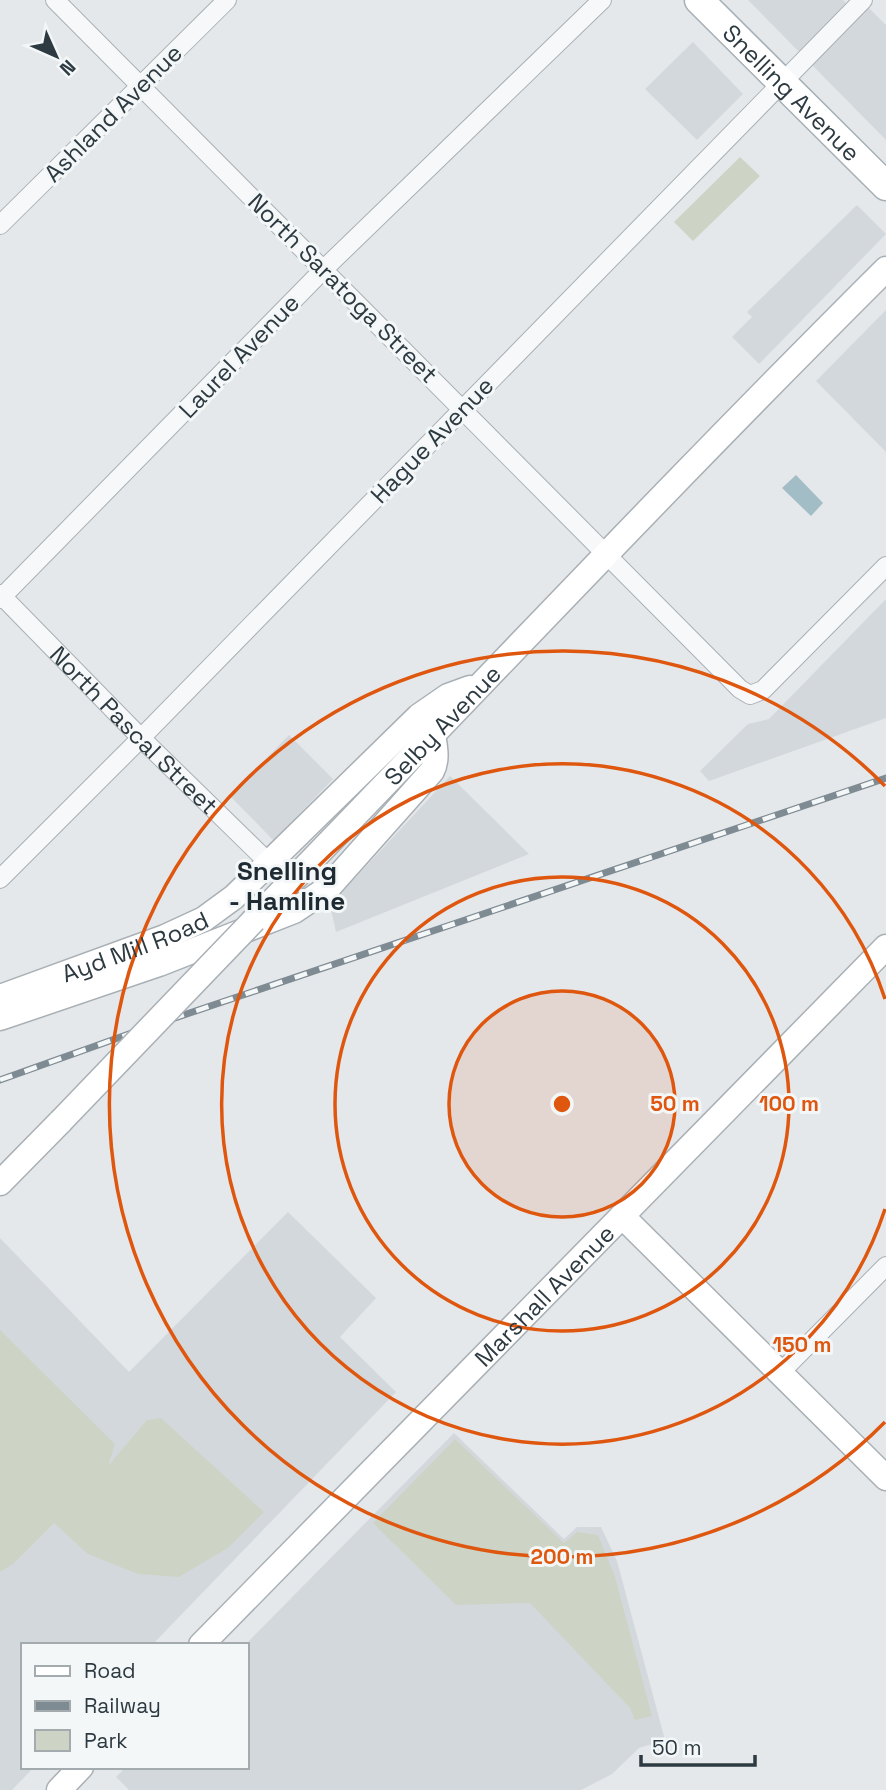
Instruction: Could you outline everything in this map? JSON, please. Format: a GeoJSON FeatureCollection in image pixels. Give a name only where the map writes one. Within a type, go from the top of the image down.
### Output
{"type":"FeatureCollection","features":[{"type":"Feature","properties":{"kind":"main road","name":"Snelling Avenue"},"geometry":{"type":"LineString","coordinates":[[699,0],[886,186]]}},
{"type":"Feature","properties":{"kind":"street","name":"North Saratoga Street"},"geometry":{"type":"LineString","coordinates":[[55,0],[740,689],[750,695],[763,690],[886,566]]}},
{"type":"Feature","properties":{"kind":"street","name":"Ashland Avenue"},"geometry":{"type":"LineString","coordinates":[[0,225],[227,0]]}},
{"type":"Feature","properties":{"kind":"street","name":"Laurel Avenue"},"geometry":{"type":"LineString","coordinates":[[1,597],[324,269],[602,0]]}},
{"type":"Feature","properties":{"kind":"street","name":"Hague Avenue"},"geometry":{"type":"LineString","coordinates":[[0,879],[863,0]]}},
{"type":"Feature","properties":{"kind":"street","name":"Selby Avenue"},"geometry":{"type":"LineString","coordinates":[[0,1182],[433,735],[478,685],[886,268]]}},
{"type":"Feature","properties":{"kind":"street","name":"North Pascal Street"},"geometry":{"type":"LineString","coordinates":[[1,597],[269,863]]}},
{"type":"Feature","properties":{"kind":"street","name":"Ayd Mill Road"},"geometry":{"type":"LineString","coordinates":[[0,997],[165,937],[204,919],[234,897],[419,716],[448,696],[478,685]]}},
{"type":"Feature","properties":{"kind":"street","name":"Ayd Mill Road"},"geometry":{"type":"LineString","coordinates":[[0,1018],[159,964],[294,911],[328,888],[432,771],[435,766],[433,735]]}},
{"type":"Feature","properties":{"kind":"street","name":"Marshall Avenue"},"geometry":{"type":"LineString","coordinates":[[203,1643],[886,947]]}},
{"type":"Feature","properties":{"kind":"street"},"geometry":{"type":"LineString","coordinates":[[622,1216],[886,1478]]}},
{"type":"Feature","properties":{"kind":"street"},"geometry":{"type":"LineString","coordinates":[[780,1373],[886,1266]]}},
{"type":"Feature","properties":{"kind":"street"},"geometry":{"type":"LineString","coordinates":[[59,1790],[79,1769]]}},
{"type":"Feature","properties":{"kind":"shaded area"},"geometry":{"type":"Polygon","coordinates":[[[748,0],[843,0],[854,11],[863,2],[886,25],[886,140],[748,0]]]}},
{"type":"Feature","properties":{"kind":"shaded area"},"geometry":{"type":"Polygon","coordinates":[[[693,42],[743,94],[697,140],[645,89],[693,42]]]}},
{"type":"Feature","properties":{"kind":"shaded area"},"geometry":{"type":"Polygon","coordinates":[[[857,205],[886,234],[759,364],[732,337],[752,317],[747,312],[857,205]]]}},
{"type":"Feature","properties":{"kind":"shaded area"},"geometry":{"type":"Polygon","coordinates":[[[886,310],[886,452],[816,381],[886,310]]]}},
{"type":"Feature","properties":{"kind":"shaded area"},"geometry":{"type":"Polygon","coordinates":[[[886,599],[886,718],[709,781],[700,771],[748,724],[769,719],[886,599]]]}},
{"type":"Feature","properties":{"kind":"shaded area"},"geometry":{"type":"Polygon","coordinates":[[[289,735],[333,779],[273,840],[230,796],[289,735]]]}},
{"type":"Feature","properties":{"kind":"shaded area"},"geometry":{"type":"Polygon","coordinates":[[[450,776],[529,854],[336,932],[330,905],[450,776]]]}},
{"type":"Feature","properties":{"kind":"shaded area"},"geometry":{"type":"Polygon","coordinates":[[[288,1212],[376,1298],[340,1337],[396,1392],[154,1643],[21,1643],[21,1769],[32,1769],[12,1790],[0,1790],[0,1238],[129,1372],[288,1212]]]}},
{"type":"Feature","properties":{"kind":"shaded area"},"geometry":{"type":"Polygon","coordinates":[[[454,1433],[564,1539],[577,1527],[601,1527],[617,1561],[665,1740],[639,1748],[612,1774],[581,1790],[129,1790],[116,1777],[124,1769],[248,1769],[247,1643],[454,1433]]]}},
{"type":"Feature","properties":{"kind":"green space"},"geometry":{"type":"Polygon","coordinates":[[[740,157],[760,176],[693,241],[674,222],[740,157]]]}},
{"type":"Feature","properties":{"kind":"green space"},"geometry":{"type":"Polygon","coordinates":[[[0,1330],[115,1444],[108,1466],[147,1420],[161,1418],[264,1512],[228,1548],[179,1577],[138,1574],[88,1554],[54,1523],[13,1564],[0,1572],[0,1330]]]}},
{"type":"Feature","properties":{"kind":"green space"},"geometry":{"type":"Polygon","coordinates":[[[455,1439],[564,1543],[577,1532],[598,1535],[615,1577],[652,1716],[635,1720],[630,1708],[530,1603],[456,1605],[373,1523],[455,1439]]]}},
{"type":"Feature","properties":{"kind":"water"},"geometry":{"type":"Polygon","coordinates":[[[796,475],[823,503],[811,516],[782,488],[796,475]]]}},
{"type":"Feature","properties":{"kind":"railway"},"geometry":{"type":"LineString","coordinates":[[0,1080],[157,1024],[886,778]]}},
{"type":"Feature","properties":{"kind":"district","name":"Snelling - Hamline"},"geometry":{"type":"Point","coordinates":[287,886]}}]}
